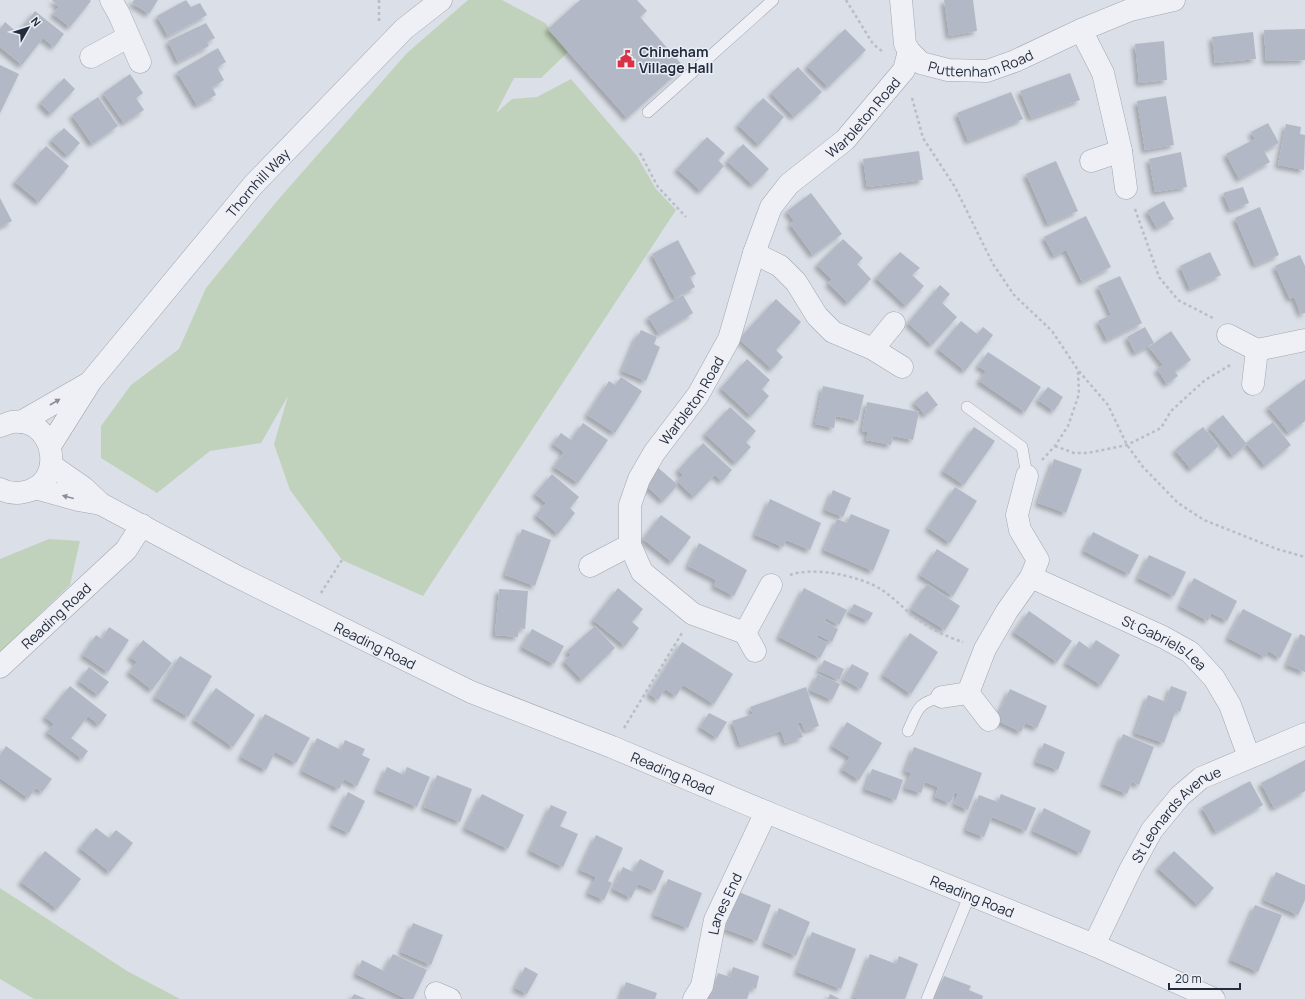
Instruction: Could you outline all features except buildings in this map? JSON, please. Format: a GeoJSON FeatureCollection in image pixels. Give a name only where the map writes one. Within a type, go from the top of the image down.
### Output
{"type":"FeatureCollection","features":[{"type":"Feature","properties":{"kind":"street"},"geometry":{"type":"LineString","coordinates":[[111,0],[119,14],[140,62]]}},
{"type":"Feature","properties":{"kind":"street","name":"Thornhill Way"},"geometry":{"type":"LineString","coordinates":[[13,492],[40,484],[48,475],[50,455],[91,381],[254,184],[404,29],[441,0]]}},
{"type":"Feature","properties":{"kind":"street","name":"Puttenham Road"},"geometry":{"type":"LineString","coordinates":[[901,0],[907,60],[948,70],[987,71],[1015,62],[1081,30],[1130,10],[1174,0]]}},
{"type":"Feature","properties":{"kind":"street"},"geometry":{"type":"LineString","coordinates":[[1081,30],[1103,73],[1122,151],[1126,188]]}},
{"type":"Feature","properties":{"kind":"street"},"geometry":{"type":"LineString","coordinates":[[91,57],[128,37]]}},
{"type":"Feature","properties":{"kind":"street","name":"Warbleton Road"},"geometry":{"type":"LineString","coordinates":[[771,585],[750,642],[693,614],[642,572],[630,545],[630,505],[639,479],[654,453],[698,395],[729,339],[754,253],[771,207],[789,184],[845,140],[907,60]]}},
{"type":"Feature","properties":{"kind":"street"},"geometry":{"type":"LineString","coordinates":[[1091,161],[1122,151]]}},
{"type":"Feature","properties":{"kind":"street"},"geometry":{"type":"LineString","coordinates":[[754,253],[780,266],[796,282],[817,316],[833,332],[873,349],[902,367]]}},
{"type":"Feature","properties":{"kind":"street"},"geometry":{"type":"LineString","coordinates":[[873,349],[894,324]]}},
{"type":"Feature","properties":{"kind":"street"},"geometry":{"type":"LineString","coordinates":[[1228,335],[1257,350],[1305,340]]}},
{"type":"Feature","properties":{"kind":"street"},"geometry":{"type":"LineString","coordinates":[[1253,384],[1257,350]]}},
{"type":"Feature","properties":{"kind":"street","name":"Thornhill Way"},"geometry":{"type":"LineString","coordinates":[[21,422],[91,381]]}},
{"type":"Feature","properties":{"kind":"street"},"geometry":{"type":"LineString","coordinates":[[0,426],[11,422],[21,422]]}},
{"type":"Feature","properties":{"kind":"street","name":"Reading Road"},"geometry":{"type":"LineString","coordinates":[[21,422],[34,426],[45,436],[50,455],[101,504],[234,575],[471,692],[612,747],[766,812],[1094,945],[1214,999]]}},
{"type":"Feature","properties":{"kind":"street"},"geometry":{"type":"LineString","coordinates":[[968,693],[985,649],[1007,611],[1031,577],[1038,560],[1020,530],[1017,515],[1027,476]]}},
{"type":"Feature","properties":{"kind":"street","name":"Reading Road"},"geometry":{"type":"LineString","coordinates":[[13,492],[101,504]]}},
{"type":"Feature","properties":{"kind":"street","name":"Reading Road"},"geometry":{"type":"LineString","coordinates":[[0,667],[126,550],[142,525]]}},
{"type":"Feature","properties":{"kind":"street"},"geometry":{"type":"LineString","coordinates":[[590,566],[630,545]]}},
{"type":"Feature","properties":{"kind":"street","name":"St Gabriels Lea"},"geometry":{"type":"LineString","coordinates":[[1031,577],[1163,637],[1190,652],[1214,678],[1230,705],[1249,757]]}},
{"type":"Feature","properties":{"kind":"street"},"geometry":{"type":"LineString","coordinates":[[942,697],[968,693]]}},
{"type":"Feature","properties":{"kind":"street"},"geometry":{"type":"LineString","coordinates":[[968,693],[989,720]]}},
{"type":"Feature","properties":{"kind":"street","name":"St Leonards Avenue"},"geometry":{"type":"LineString","coordinates":[[1094,945],[1130,870],[1152,830],[1180,796],[1201,778],[1305,734]]}},
{"type":"Feature","properties":{"kind":"street","name":"Lanes End"},"geometry":{"type":"LineString","coordinates":[[694,999],[702,986],[715,920],[766,812]]}},
{"type":"Feature","properties":{"kind":"lane"},"geometry":{"type":"LineString","coordinates":[[648,112],[772,0]]}},
{"type":"Feature","properties":{"kind":"lane"},"geometry":{"type":"LineString","coordinates":[[967,407],[1022,447],[1027,476]]}},
{"type":"Feature","properties":{"kind":"lane"},"geometry":{"type":"LineString","coordinates":[[908,731],[916,712],[921,705],[942,697]]}},
{"type":"Feature","properties":{"kind":"lane"},"geometry":{"type":"LineString","coordinates":[[927,999],[970,894]]}},
{"type":"Feature","properties":{"kind":"path"},"geometry":{"type":"LineString","coordinates":[[846,0],[873,44],[907,60],[923,138],[955,188],[992,264],[1014,295],[1052,331],[1078,370],[1108,405],[1127,445],[1143,467],[1178,503],[1204,520],[1277,549],[1305,557]]}},
{"type":"Feature","properties":{"kind":"path"},"geometry":{"type":"LineString","coordinates":[[640,153],[658,187],[686,217]]}},
{"type":"Feature","properties":{"kind":"path"},"geometry":{"type":"LineString","coordinates":[[1126,188],[1132,200],[1159,277],[1178,300],[1220,321],[1228,335]]}},
{"type":"Feature","properties":{"kind":"path"},"geometry":{"type":"LineString","coordinates":[[1055,446],[1074,453],[1088,453],[1127,445],[1161,428],[1171,411],[1205,380],[1257,350]]}},
{"type":"Feature","properties":{"kind":"path"},"geometry":{"type":"LineString","coordinates":[[1027,476],[1055,446],[1068,426],[1079,394],[1078,370]]}},
{"type":"Feature","properties":{"kind":"path"},"geometry":{"type":"LineString","coordinates":[[309,612],[342,560]]}},
{"type":"Feature","properties":{"kind":"path"},"geometry":{"type":"LineString","coordinates":[[771,585],[792,574],[822,571],[854,577],[881,589],[914,616],[950,638],[985,649]]}},
{"type":"Feature","properties":{"kind":"path"},"geometry":{"type":"LineString","coordinates":[[612,747],[693,614]]}},
{"type":"Feature","properties":{"kind":"green space"},"geometry":{"type":"Polygon","coordinates":[[[468,0],[502,0],[545,23],[568,52],[541,78],[514,78],[496,113],[512,99],[537,97],[571,79],[637,156],[656,189],[676,210],[423,596],[342,560],[290,490],[274,444],[288,396],[261,443],[210,451],[157,493],[101,458],[101,426],[131,385],[179,349],[206,288],[277,201],[407,53],[468,0]]]}},
{"type":"Feature","properties":{"kind":"green space"},"geometry":{"type":"Polygon","coordinates":[[[49,539],[80,541],[70,585],[0,652],[0,559],[49,539]]]}},
{"type":"Feature","properties":{"kind":"green space"},"geometry":{"type":"Polygon","coordinates":[[[0,888],[127,971],[180,999],[34,999],[0,979],[0,888]]]}},
{"type":"Feature","properties":{"kind":"place","name":"Chineham Village Hall"},"geometry":{"type":"Point","coordinates":[626,59]}}]}
